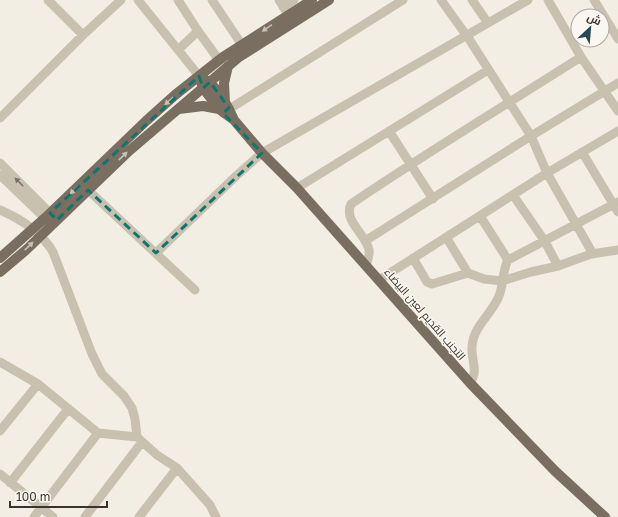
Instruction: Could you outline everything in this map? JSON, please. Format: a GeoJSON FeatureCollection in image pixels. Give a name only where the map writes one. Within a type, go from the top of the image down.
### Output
{"type":"FeatureCollection","features":[{"type":"Feature","properties":{"kind":"main road"},"geometry":{"type":"LineString","coordinates":[[0,272],[37,232],[146,121],[219,60],[242,45],[283,7],[310,0]]}},
{"type":"Feature","properties":{"kind":"main road"},"geometry":{"type":"LineString","coordinates":[[51,219],[88,190],[129,151],[249,49],[329,0]]}},
{"type":"Feature","properties":{"kind":"main road"},"geometry":{"type":"LineString","coordinates":[[224,108],[224,83],[228,66]]}},
{"type":"Feature","properties":{"kind":"main road"},"geometry":{"type":"LineString","coordinates":[[199,76],[224,108]]}},
{"type":"Feature","properties":{"kind":"main road"},"geometry":{"type":"LineString","coordinates":[[178,109],[203,106],[224,108]]}},
{"type":"Feature","properties":{"kind":"main road","name":"التجنب القديم لعين البيضاء"},"geometry":{"type":"LineString","coordinates":[[224,108],[262,154],[297,188],[470,383],[555,471],[605,517]]}},
{"type":"Feature","properties":{"kind":"main road"},"geometry":{"type":"LineString","coordinates":[[0,258],[37,232]]}},
{"type":"Feature","properties":{"kind":"street"},"geometry":{"type":"LineString","coordinates":[[48,0],[83,36]]}},
{"type":"Feature","properties":{"kind":"street"},"geometry":{"type":"LineString","coordinates":[[0,118],[121,0]]}},
{"type":"Feature","properties":{"kind":"street"},"geometry":{"type":"LineString","coordinates":[[138,0],[199,76]]}},
{"type":"Feature","properties":{"kind":"street"},"geometry":{"type":"LineString","coordinates":[[178,0],[219,60]]}},
{"type":"Feature","properties":{"kind":"street"},"geometry":{"type":"LineString","coordinates":[[212,0],[242,45]]}},
{"type":"Feature","properties":{"kind":"street"},"geometry":{"type":"LineString","coordinates":[[283,7],[294,0]]}},
{"type":"Feature","properties":{"kind":"street"},"geometry":{"type":"LineString","coordinates":[[224,108],[403,0]]}},
{"type":"Feature","properties":{"kind":"street"},"geometry":{"type":"LineString","coordinates":[[442,0],[531,136],[547,173],[593,254]]}},
{"type":"Feature","properties":{"kind":"street"},"geometry":{"type":"LineString","coordinates":[[472,0],[488,23]]}},
{"type":"Feature","properties":{"kind":"street"},"geometry":{"type":"LineString","coordinates":[[156,253],[236,176],[262,154],[528,0]]}},
{"type":"Feature","properties":{"kind":"street"},"geometry":{"type":"LineString","coordinates":[[548,0],[581,57],[618,111]]}},
{"type":"Feature","properties":{"kind":"street"},"geometry":{"type":"LineString","coordinates":[[598,1],[618,38]]}},
{"type":"Feature","properties":{"kind":"street"},"geometry":{"type":"LineString","coordinates":[[178,50],[198,31]]}},
{"type":"Feature","properties":{"kind":"street"},"geometry":{"type":"LineString","coordinates":[[366,265],[369,257],[369,248],[352,220],[349,211],[351,204],[410,164],[581,57]]}},
{"type":"Feature","properties":{"kind":"street"},"geometry":{"type":"LineString","coordinates":[[297,188],[488,70]]}},
{"type":"Feature","properties":{"kind":"street"},"geometry":{"type":"LineString","coordinates":[[365,241],[618,83]]}},
{"type":"Feature","properties":{"kind":"street"},"geometry":{"type":"LineString","coordinates":[[389,131],[433,199]]}},
{"type":"Feature","properties":{"kind":"street"},"geometry":{"type":"LineString","coordinates":[[379,280],[547,173],[618,131]]}},
{"type":"Feature","properties":{"kind":"street"},"geometry":{"type":"LineString","coordinates":[[470,383],[474,378],[475,371],[472,347],[474,336],[498,299],[508,260],[544,240],[616,206],[582,152]]}},
{"type":"Feature","properties":{"kind":"street"},"geometry":{"type":"LineString","coordinates":[[0,163],[51,219]]}},
{"type":"Feature","properties":{"kind":"street"},"geometry":{"type":"LineString","coordinates":[[0,175],[51,219]]}},
{"type":"Feature","properties":{"kind":"street"},"geometry":{"type":"LineString","coordinates":[[88,190],[196,290]]}},
{"type":"Feature","properties":{"kind":"street"},"geometry":{"type":"LineString","coordinates":[[513,195],[544,240],[558,266]]}},
{"type":"Feature","properties":{"kind":"street"},"geometry":{"type":"LineString","coordinates":[[0,210],[37,232],[47,243],[52,252],[92,354],[102,374],[124,396],[132,408],[139,440],[85,517]]}},
{"type":"Feature","properties":{"kind":"street"},"geometry":{"type":"LineString","coordinates":[[480,216],[508,260]]}},
{"type":"Feature","properties":{"kind":"street"},"geometry":{"type":"LineString","coordinates":[[446,237],[468,274]]}},
{"type":"Feature","properties":{"kind":"street"},"geometry":{"type":"LineString","coordinates":[[413,258],[428,282],[432,284],[468,274],[502,281],[558,266],[593,254],[618,250]]}},
{"type":"Feature","properties":{"kind":"street"},"geometry":{"type":"LineString","coordinates":[[0,362],[38,384],[98,433],[139,440],[157,455],[177,468],[210,506],[216,517]]}},
{"type":"Feature","properties":{"kind":"street"},"geometry":{"type":"LineString","coordinates":[[1,426],[38,384]]}},
{"type":"Feature","properties":{"kind":"street"},"geometry":{"type":"LineString","coordinates":[[10,483],[68,409]]}},
{"type":"Feature","properties":{"kind":"street"},"geometry":{"type":"LineString","coordinates":[[34,517],[98,433]]}},
{"type":"Feature","properties":{"kind":"street"},"geometry":{"type":"LineString","coordinates":[[139,517],[177,468]]}},
{"type":"Feature","properties":{"kind":"street"},"geometry":{"type":"LineString","coordinates":[[0,474],[53,517]]}},
{"type":"Feature","properties":{"kind":"highlighted area"},"geometry":{"type":"Polygon","coordinates":[[[199,76],[203,88],[210,82],[229,108],[223,113],[262,153],[156,253],[88,190],[57,220],[50,213],[199,76]]]}}]}
